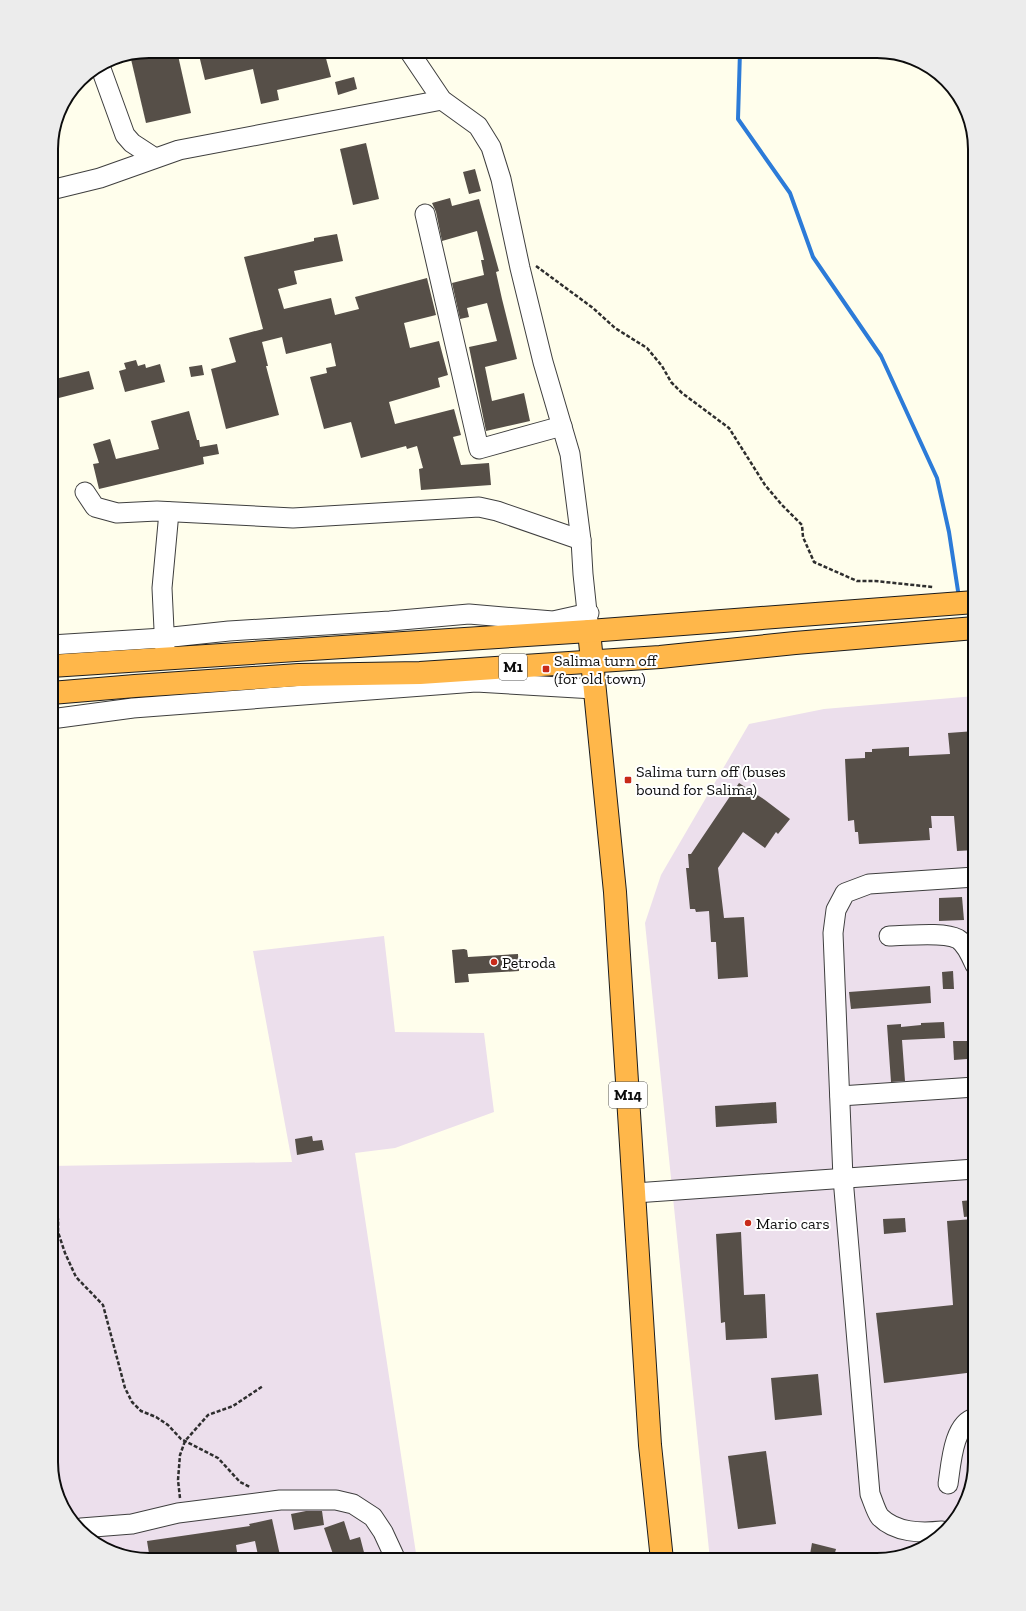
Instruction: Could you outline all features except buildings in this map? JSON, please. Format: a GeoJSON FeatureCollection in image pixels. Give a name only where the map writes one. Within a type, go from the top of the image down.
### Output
{"type":"FeatureCollection","features":[{"type":"Feature","properties":{"kind":"highway","name":"M1"},"geometry":{"type":"LineString","coordinates":[[58,665],[164,649],[589,622],[966,602]]}},
{"type":"Feature","properties":{"kind":"highway","name":"M14"},"geometry":{"type":"LineString","coordinates":[[589,622],[594,689],[604,765],[615,892],[650,1445],[661,1553]]}},
{"type":"Feature","properties":{"kind":"highway","name":"M1"},"geometry":{"type":"LineString","coordinates":[[58,692],[299,675],[420,673],[660,658],[795,643],[968,629]]}},
{"type":"Feature","properties":{"kind":"street"},"geometry":{"type":"LineString","coordinates":[[414,58],[442,100],[478,126],[491,147],[501,179],[520,268],[543,362],[570,454],[582,540],[583,574],[589,622]]}},
{"type":"Feature","properties":{"kind":"street"},"geometry":{"type":"LineString","coordinates":[[102,71],[125,135],[132,143],[155,158]]}},
{"type":"Feature","properties":{"kind":"street"},"geometry":{"type":"LineString","coordinates":[[58,188],[100,178],[179,150],[442,100]]}},
{"type":"Feature","properties":{"kind":"street"},"geometry":{"type":"LineString","coordinates":[[425,214],[479,449],[562,426]]}},
{"type":"Feature","properties":{"kind":"street"},"geometry":{"type":"LineString","coordinates":[[85,492],[95,507],[105,511],[117,513],[169,512],[293,518],[479,507],[510,515],[582,540]]}},
{"type":"Feature","properties":{"kind":"street"},"geometry":{"type":"LineString","coordinates":[[58,645],[164,649],[162,588],[169,512]]}},
{"type":"Feature","properties":{"kind":"street"},"geometry":{"type":"LineString","coordinates":[[58,718],[140,707],[476,682],[594,689]]}},
{"type":"Feature","properties":{"kind":"street"},"geometry":{"type":"LineString","coordinates":[[935,1532],[925,1533],[898,1529],[880,1516],[870,1494],[843,1178],[833,933],[836,910],[844,893],[869,884],[968,877]]}},
{"type":"Feature","properties":{"kind":"street"},"geometry":{"type":"LineString","coordinates":[[889,936],[946,934],[959,939],[968,950]]}},
{"type":"Feature","properties":{"kind":"street"},"geometry":{"type":"LineString","coordinates":[[840,1096],[968,1087]]}},
{"type":"Feature","properties":{"kind":"street"},"geometry":{"type":"LineString","coordinates":[[635,1193],[968,1169]]}},
{"type":"Feature","properties":{"kind":"street"},"geometry":{"type":"LineString","coordinates":[[948,1484],[961,1427],[968,1421]]}},
{"type":"Feature","properties":{"kind":"street"},"geometry":{"type":"LineString","coordinates":[[87,1528],[132,1524],[178,1513],[280,1500],[336,1500],[353,1504],[373,1517],[383,1532],[393,1553]]}},
{"type":"Feature","properties":{"kind":"path"},"geometry":{"type":"LineString","coordinates":[[520,268],[533,264],[593,308],[615,328],[647,348],[662,366],[671,382],[682,393],[729,428],[765,485],[802,525],[803,538],[814,562],[857,581],[940,588],[966,602]]}},
{"type":"Feature","properties":{"kind":"path"},"geometry":{"type":"LineString","coordinates":[[58,1220],[58,1232],[65,1253],[76,1277],[103,1305],[125,1388],[132,1402],[141,1412],[156,1417],[168,1425],[181,1439],[218,1458],[240,1482],[255,1489]]}},
{"type":"Feature","properties":{"kind":"path"},"geometry":{"type":"LineString","coordinates":[[193,1511],[180,1497],[178,1480],[180,1455],[185,1441],[208,1415],[233,1406],[263,1386]]}},
{"type":"Feature","properties":{"kind":"shaded area"},"geometry":{"type":"Polygon","coordinates":[[[968,697],[967,1474],[963,1491],[953,1513],[928,1538],[901,1550],[877,1553],[709,1553],[645,923],[661,875],[749,724],[824,709],[968,697]]]}},
{"type":"Feature","properties":{"kind":"shaded area"},"geometry":{"type":"Polygon","coordinates":[[[384,936],[395,1032],[484,1033],[494,1112],[395,1148],[355,1153],[416,1553],[143,1553],[131,1551],[109,1544],[98,1538],[81,1522],[73,1513],[67,1502],[60,1480],[58,1462],[58,1166],[292,1162],[253,951],[384,936]]]}},
{"type":"Feature","properties":{"kind":"waterway"},"geometry":{"type":"LineString","coordinates":[[740,58],[738,119],[790,193],[813,257],[881,356],[937,478],[949,532],[958,591]]}},
{"type":"Feature","properties":{"kind":"place","name":"Salima turn off (for old town)"},"geometry":{"type":"Point","coordinates":[546,669]}},
{"type":"Feature","properties":{"kind":"place","name":"Salima turn off (buses bound for Salima)"},"geometry":{"type":"Point","coordinates":[628,780]}},
{"type":"Feature","properties":{"kind":"place","name":"Petroda"},"geometry":{"type":"Point","coordinates":[494,962]}},
{"type":"Feature","properties":{"kind":"place","name":"Mario cars"},"geometry":{"type":"Point","coordinates":[748,1223]}}]}
